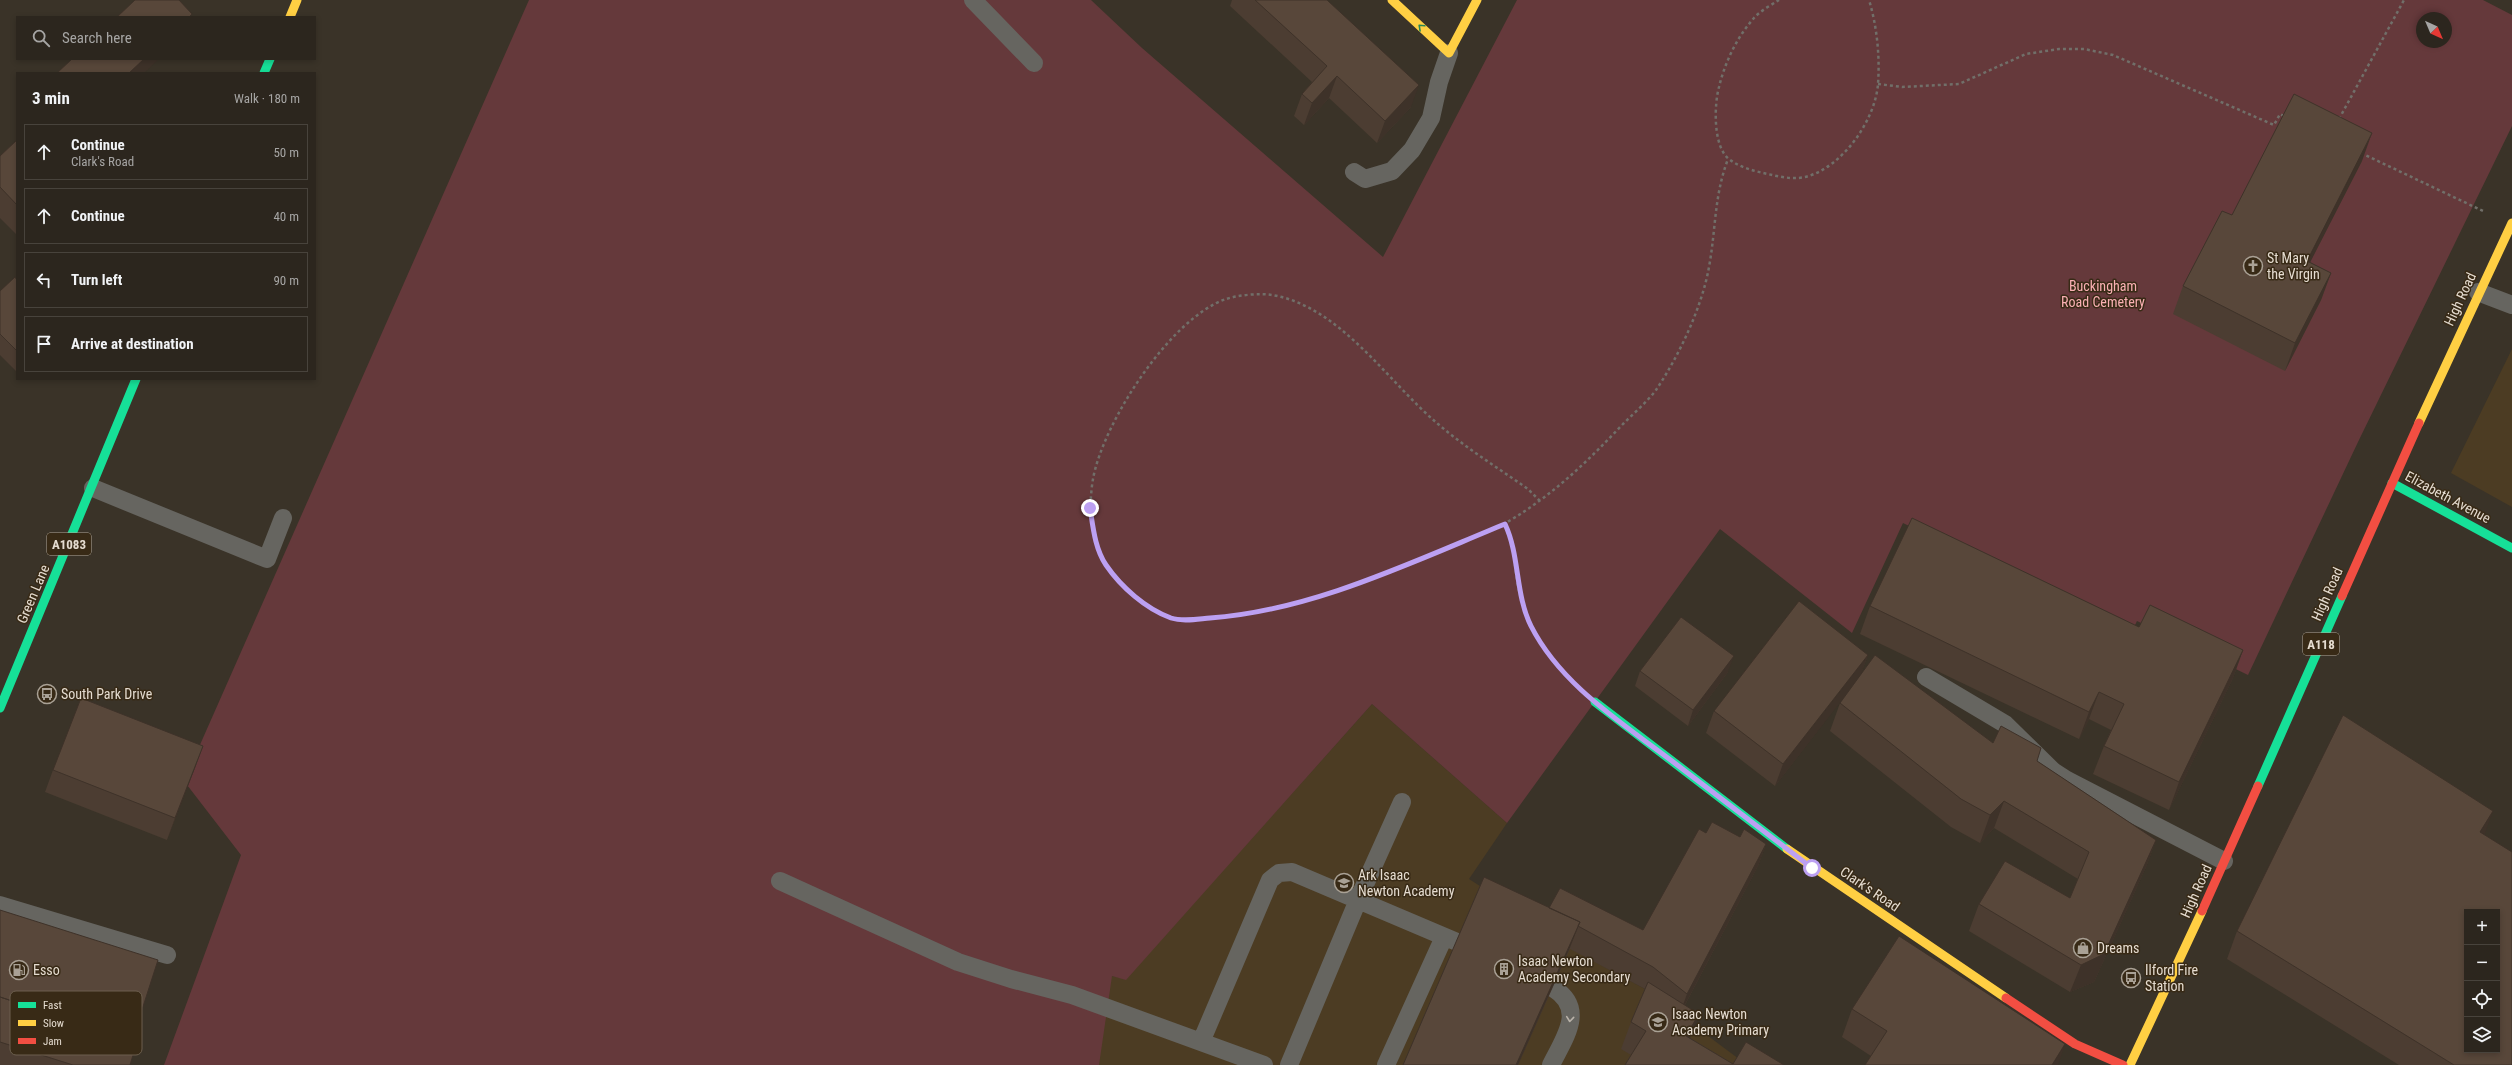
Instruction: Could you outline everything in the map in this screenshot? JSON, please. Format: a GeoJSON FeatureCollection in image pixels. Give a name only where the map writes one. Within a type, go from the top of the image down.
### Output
{"type":"FeatureCollection","features":[{"type":"Feature","properties":{"kind":"main road"},"geometry":{"type":"LineString","coordinates":[[290,16],[297,0]]}},
{"type":"Feature","properties":{"kind":"main road"},"geometry":{"type":"LineString","coordinates":[[1392,0],[1450,53],[1477,0]]}},
{"type":"Feature","properties":{"kind":"main road"},"geometry":{"type":"LineString","coordinates":[[264,72],[270,60]]}},
{"type":"Feature","properties":{"kind":"main road","name":"High Road"},"geometry":{"type":"LineString","coordinates":[[2130,1065],[2178,966],[2478,292],[2512,224]]}},
{"type":"Feature","properties":{"kind":"main road","name":"Green Lane"},"geometry":{"type":"LineString","coordinates":[[0,708],[93,488],[136,380]]}},
{"type":"Feature","properties":{"kind":"main road","name":"Elizabeth Avenue"},"geometry":{"type":"LineString","coordinates":[[2392,483],[2512,548]]}},
{"type":"Feature","properties":{"kind":"main road","name":"Clark's Road"},"geometry":{"type":"LineString","coordinates":[[1595,702],[1812,868],[2075,1044],[2123,1065]]}},
{"type":"Feature","properties":{"kind":"lane"},"geometry":{"type":"LineString","coordinates":[[972,0],[1034,63]]}},
{"type":"Feature","properties":{"kind":"lane"},"geometry":{"type":"LineString","coordinates":[[1354,172],[1365,179],[1392,171],[1412,150],[1431,118],[1438,82],[1450,53]]}},
{"type":"Feature","properties":{"kind":"lane"},"geometry":{"type":"LineString","coordinates":[[2478,292],[2512,305]]}},
{"type":"Feature","properties":{"kind":"lane"},"geometry":{"type":"LineString","coordinates":[[93,488],[267,559],[283,518]]}},
{"type":"Feature","properties":{"kind":"lane"},"geometry":{"type":"LineString","coordinates":[[1926,677],[2005,724],[2053,771],[2067,780],[2224,861]]}},
{"type":"Feature","properties":{"kind":"lane"},"geometry":{"type":"LineString","coordinates":[[1289,1065],[1358,900],[1402,802]]}},
{"type":"Feature","properties":{"kind":"lane"},"geometry":{"type":"LineString","coordinates":[[1201,1042],[1270,880],[1278,873],[1292,872],[1451,939],[1386,1065]]}},
{"type":"Feature","properties":{"kind":"lane"},"geometry":{"type":"LineString","coordinates":[[780,881],[958,962],[1011,979],[1072,995],[1264,1065]]}},
{"type":"Feature","properties":{"kind":"lane"},"geometry":{"type":"LineString","coordinates":[[0,905],[167,955]]}},
{"type":"Feature","properties":{"kind":"lane"},"geometry":{"type":"LineString","coordinates":[[1551,1065],[1571,1023],[1571,1006],[1565,996],[1553,988]]}},
{"type":"Feature","properties":{"kind":"path"},"geometry":{"type":"LineString","coordinates":[[1779,0],[1755,17],[1729,56],[1721,76],[1716,97],[1717,137],[1728,159],[1748,169],[1786,178],[1805,177],[1823,169],[1839,159],[1864,126],[1874,105],[1878,84],[1876,30],[1869,0]]}},
{"type":"Feature","properties":{"kind":"path"},"geometry":{"type":"LineString","coordinates":[[2336,123],[2404,0]]}},
{"type":"Feature","properties":{"kind":"path"},"geometry":{"type":"LineString","coordinates":[[1878,84],[1902,87],[1959,84],[2026,54],[2059,49],[2084,49],[2113,55],[2274,125],[2280,114],[2287,117]]}},
{"type":"Feature","properties":{"kind":"path"},"geometry":{"type":"LineString","coordinates":[[2356,150],[2512,224]]}},
{"type":"Feature","properties":{"kind":"path"},"geometry":{"type":"LineString","coordinates":[[1540,501],[1528,489],[1438,424],[1348,336],[1298,301],[1268,294],[1226,299],[1204,312],[1184,327],[1150,363],[1111,430],[1094,474],[1090,508],[1094,536],[1106,565],[1126,587],[1148,607],[1172,618],[1193,620],[1232,617],[1323,595],[1505,524],[1540,501],[1580,469],[1654,392],[1682,345],[1709,270],[1719,183],[1728,159]]}},
{"type":"Feature","properties":{"kind":"path"},"geometry":{"type":"LineString","coordinates":[[1505,524],[1511,536],[1517,583],[1530,625],[1552,659],[1595,702]]}},
{"type":"Feature","properties":{"kind":"shaded area"},"geometry":{"type":"Polygon","coordinates":[[[2512,349],[2512,507],[2451,473],[2512,349]]]}},
{"type":"Feature","properties":{"kind":"shaded area"},"geometry":{"type":"Polygon","coordinates":[[[1372,704],[1507,823],[1469,879],[1541,925],[1540,932],[1645,989],[1747,1065],[194,1065],[1112,976],[1126,979],[1372,704]]]}},
{"type":"Feature","properties":{"kind":"green space","name":"Buckingham Road Cemetery"},"geometry":{"type":"Polygon","coordinates":[[[529,0],[1091,0],[1142,48],[1383,257],[1517,0],[2483,0],[2512,15],[2512,126],[2358,442],[2248,675],[2137,621],[2130,635],[1903,523],[1852,633],[1720,529],[1507,823],[1372,704],[1126,980],[1112,976],[1099,1065],[164,1065],[241,855],[184,781],[529,0]]]}},
{"type":"Feature","properties":{"kind":"building"},"geometry":{"type":"Polygon","coordinates":[[[135,0],[179,0],[192,14],[190,16],[118,16],[135,0]]]}},
{"type":"Feature","properties":{"kind":"building"},"geometry":{"type":"Polygon","coordinates":[[[1255,0],[1327,0],[1419,85],[1385,121],[1337,76],[1312,103],[1302,94],[1327,66],[1255,0]]]}},
{"type":"Feature","properties":{"kind":"building"},"geometry":{"type":"Polygon","coordinates":[[[71,60],[143,60],[130,72],[58,72],[71,60]]]}},
{"type":"Feature","properties":{"kind":"building","name":"St Mary the Virgin"},"geometry":{"type":"Polygon","coordinates":[[[2294,94],[2372,133],[2307,261],[2331,273],[2295,343],[2183,286],[2222,211],[2232,215],[2294,94]]]}},
{"type":"Feature","properties":{"kind":"building"},"geometry":{"type":"Polygon","coordinates":[[[16,141],[16,204],[0,187],[0,156],[16,141]]]}},
{"type":"Feature","properties":{"kind":"building"},"geometry":{"type":"Polygon","coordinates":[[[15,277],[16,350],[0,334],[0,291],[15,277]]]}},
{"type":"Feature","properties":{"kind":"building"},"geometry":{"type":"Polygon","coordinates":[[[1912,518],[2139,627],[2150,605],[2243,650],[2179,782],[2104,746],[2124,704],[2099,692],[2089,712],[1870,606],[1912,518]]]}},
{"type":"Feature","properties":{"kind":"building"},"geometry":{"type":"Polygon","coordinates":[[[1799,601],[1868,655],[1783,764],[1714,711],[1799,601]]]}},
{"type":"Feature","properties":{"kind":"building"},"geometry":{"type":"Polygon","coordinates":[[[1681,617],[1734,656],[1693,710],[1640,671],[1681,617]]]}},
{"type":"Feature","properties":{"kind":"building"},"geometry":{"type":"Polygon","coordinates":[[[1875,655],[1993,743],[2001,726],[2041,748],[2037,761],[2156,840],[2104,954],[2081,965],[1979,904],[2005,861],[2070,898],[2089,852],[2004,801],[1990,815],[1961,799],[1840,703],[1875,655]]]}},
{"type":"Feature","properties":{"kind":"building"},"geometry":{"type":"Polygon","coordinates":[[[81,698],[203,746],[175,818],[53,770],[81,698]]]}},
{"type":"Feature","properties":{"kind":"building"},"geometry":{"type":"Polygon","coordinates":[[[2343,715],[2493,811],[2480,832],[2512,852],[2512,1065],[2454,1065],[2237,931],[2343,715]]]}},
{"type":"Feature","properties":{"kind":"building"},"geometry":{"type":"Polygon","coordinates":[[[1712,822],[1740,837],[1744,829],[1766,844],[1687,994],[1653,967],[1578,926],[1580,922],[1549,908],[1560,888],[1643,930],[1699,829],[1706,833],[1712,822]]]}},
{"type":"Feature","properties":{"kind":"building","name":"Isaac Newton Academy Secondary"},"geometry":{"type":"Polygon","coordinates":[[[1484,877],[1580,922],[1516,1065],[1403,1065],[1484,877]]]}},
{"type":"Feature","properties":{"kind":"building"},"geometry":{"type":"Polygon","coordinates":[[[0,910],[158,960],[142,1010],[142,991],[10,991],[10,1000],[0,997],[0,910]]]}},
{"type":"Feature","properties":{"kind":"building"},"geometry":{"type":"Polygon","coordinates":[[[1899,936],[2065,1044],[2052,1065],[1865,1065],[1887,1031],[1852,1009],[1899,936]]]}},
{"type":"Feature","properties":{"kind":"building","name":"Isaac Newton Academy Primary"},"geometry":{"type":"Polygon","coordinates":[[[1648,982],[1699,1014],[1686,1036],[1733,1064],[1746,1042],[1784,1065],[1625,1065],[1646,1031],[1631,1022],[1648,982]]]}},
{"type":"Feature","properties":{"kind":"building"},"geometry":{"type":"Polygon","coordinates":[[[0,997],[10,1000],[10,1045],[0,1042],[0,997]]]}},
{"type":"Feature","properties":{"kind":"building"},"geometry":{"type":"Polygon","coordinates":[[[41,1055],[133,1055],[130,1065],[73,1065],[41,1055]]]}},
{"type":"Feature","properties":{"kind":"traffic: fast"},"geometry":{"type":"LineString","coordinates":[[264,72],[270,60]]}},
{"type":"Feature","properties":{"kind":"traffic: fast"},"geometry":{"type":"LineString","coordinates":[[0,708],[136,380]]}},
{"type":"Feature","properties":{"kind":"traffic: fast"},"geometry":{"type":"LineString","coordinates":[[2392,483],[2512,548]]}},
{"type":"Feature","properties":{"kind":"traffic: fast"},"geometry":{"type":"LineString","coordinates":[[2258,786],[2342,596]]}},
{"type":"Feature","properties":{"kind":"traffic: fast"},"geometry":{"type":"LineString","coordinates":[[1595,702],[1787,849]]}},
{"type":"Feature","properties":{"kind":"traffic: slow"},"geometry":{"type":"LineString","coordinates":[[290,16],[297,0]]}},
{"type":"Feature","properties":{"kind":"traffic: slow"},"geometry":{"type":"LineString","coordinates":[[1392,0],[1449,53],[1477,0]]}},
{"type":"Feature","properties":{"kind":"traffic: slow"},"geometry":{"type":"LineString","coordinates":[[2419,423],[2512,223]]}},
{"type":"Feature","properties":{"kind":"traffic: slow"},"geometry":{"type":"LineString","coordinates":[[1787,849],[2006,998]]}},
{"type":"Feature","properties":{"kind":"traffic: slow"},"geometry":{"type":"LineString","coordinates":[[2130,1065],[2202,911]]}},
{"type":"Feature","properties":{"kind":"traffic: jam"},"geometry":{"type":"LineString","coordinates":[[2342,596],[2419,423]]}},
{"type":"Feature","properties":{"kind":"traffic: jam"},"geometry":{"type":"LineString","coordinates":[[2202,911],[2258,786]]}},
{"type":"Feature","properties":{"kind":"traffic: jam"},"geometry":{"type":"LineString","coordinates":[[2006,998],[2075,1044],[2123,1065]]}},
{"type":"Feature","properties":{"kind":"place","name":"St Mary the Virgin"},"geometry":{"type":"Point","coordinates":[2253,266]}},
{"type":"Feature","properties":{"kind":"place","name":"South Park Drive"},"geometry":{"type":"Point","coordinates":[47,694]}},
{"type":"Feature","properties":{"kind":"place","name":"Ark Isaac Newton Academy"},"geometry":{"type":"Point","coordinates":[1344,883]}},
{"type":"Feature","properties":{"kind":"place","name":"Dreams"},"geometry":{"type":"Point","coordinates":[2083,948]}},
{"type":"Feature","properties":{"kind":"place","name":"Isaac Newton Academy Secondary"},"geometry":{"type":"Point","coordinates":[1504,969]}},
{"type":"Feature","properties":{"kind":"place","name":"Esso"},"geometry":{"type":"Point","coordinates":[19,970]}},
{"type":"Feature","properties":{"kind":"place","name":"Ilford Fire Station"},"geometry":{"type":"Point","coordinates":[2131,978]}},
{"type":"Feature","properties":{"kind":"place","name":"Isaac Newton Academy Primary"},"geometry":{"type":"Point","coordinates":[1658,1022]}},
{"type":"Feature","properties":{"kind":"route"},"geometry":{"type":"LineString","coordinates":[[1090,508],[1094,536],[1106,565],[1126,587],[1148,607],[1172,618],[1193,620],[1232,617],[1323,595],[1429,555],[1505,524],[1511,536],[1517,583],[1530,625],[1552,659],[1595,702],[1812,868]]}}]}
